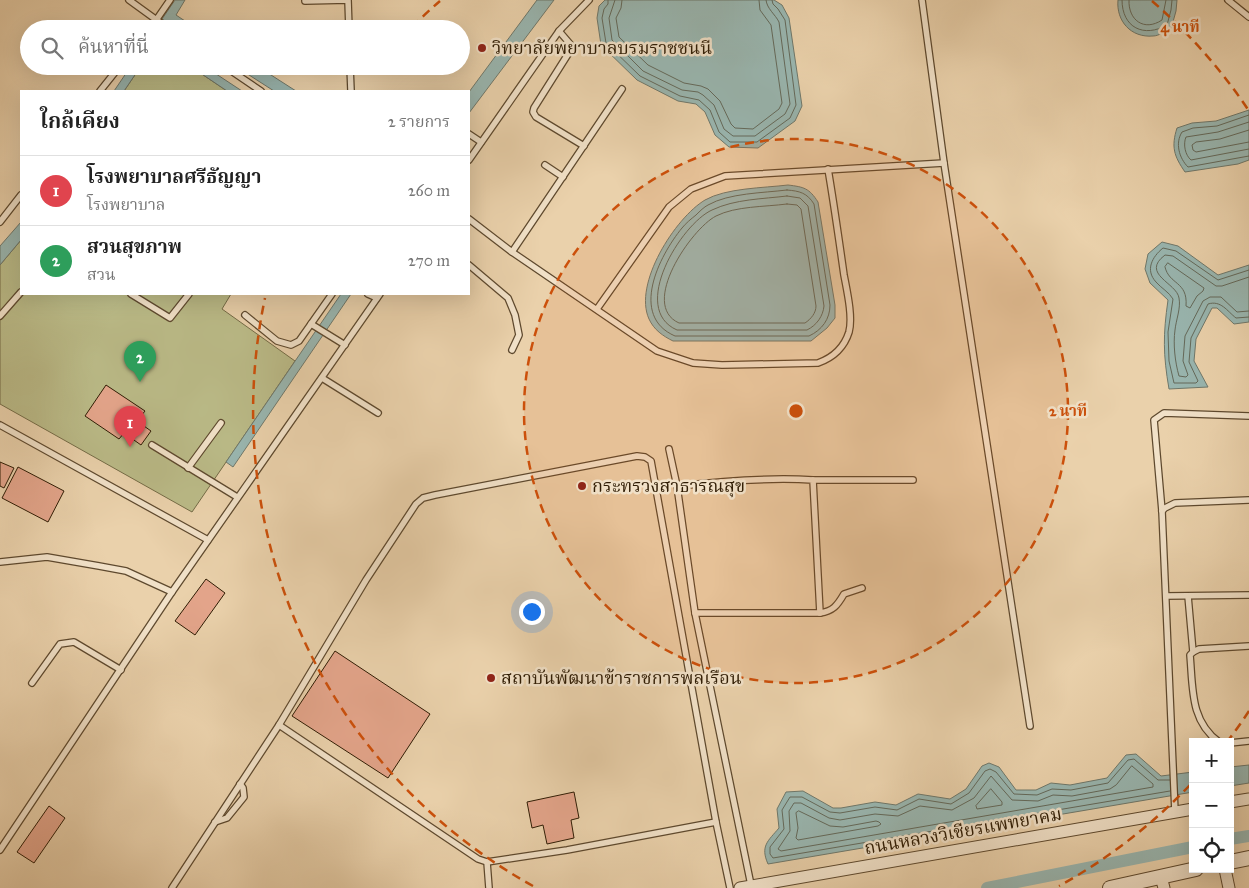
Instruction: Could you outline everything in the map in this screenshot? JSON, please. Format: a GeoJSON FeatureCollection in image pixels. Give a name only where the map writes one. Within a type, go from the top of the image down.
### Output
{"type":"FeatureCollection","features":[{"type":"Feature","properties":{"kind":"street"},"geometry":{"type":"LineString","coordinates":[[1234,801],[1249,799]]}},
{"type":"Feature","properties":{"kind":"street","name":"ถนนหลวงวิเชียรแพทยาคม"},"geometry":{"type":"LineString","coordinates":[[746,887],[1189,810]]}},
{"type":"Feature","properties":{"kind":"street"},"geometry":{"type":"LineString","coordinates":[[1234,861],[1249,858]]}},
{"type":"Feature","properties":{"kind":"street"},"geometry":{"type":"LineString","coordinates":[[1110,888],[1162,882],[1189,872]]}},
{"type":"Feature","properties":{"kind":"street"},"geometry":{"type":"LineString","coordinates":[[1225,873],[1229,888]]}},
{"type":"Feature","properties":{"kind":"lane"},"geometry":{"type":"LineString","coordinates":[[129,0],[156,20]]}},
{"type":"Feature","properties":{"kind":"lane"},"geometry":{"type":"LineString","coordinates":[[158,20],[170,0]]}},
{"type":"Feature","properties":{"kind":"lane"},"geometry":{"type":"LineString","coordinates":[[305,1],[348,0],[349,20]]}},
{"type":"Feature","properties":{"kind":"lane"},"geometry":{"type":"LineString","coordinates":[[470,158],[479,141],[559,31],[589,0]]}},
{"type":"Feature","properties":{"kind":"lane"},"geometry":{"type":"LineString","coordinates":[[922,0],[944,163],[1030,726]]}},
{"type":"Feature","properties":{"kind":"lane"},"geometry":{"type":"LineString","coordinates":[[1228,0],[1249,17]]}},
{"type":"Feature","properties":{"kind":"lane"},"geometry":{"type":"LineString","coordinates":[[559,31],[571,46],[570,52],[533,112],[536,117],[584,146]]}},
{"type":"Feature","properties":{"kind":"lane"},"geometry":{"type":"LineString","coordinates":[[101,90],[113,75]]}},
{"type":"Feature","properties":{"kind":"lane"},"geometry":{"type":"LineString","coordinates":[[237,75],[260,90]]}},
{"type":"Feature","properties":{"kind":"lane"},"geometry":{"type":"LineString","coordinates":[[350,75],[350,90]]}},
{"type":"Feature","properties":{"kind":"lane"},"geometry":{"type":"LineString","coordinates":[[512,252],[622,89]]}},
{"type":"Feature","properties":{"kind":"lane"},"geometry":{"type":"LineString","coordinates":[[470,135],[479,141]]}},
{"type":"Feature","properties":{"kind":"lane"},"geometry":{"type":"LineString","coordinates":[[598,309],[669,207],[691,189],[725,176],[944,163]]}},
{"type":"Feature","properties":{"kind":"lane"},"geometry":{"type":"LineString","coordinates":[[545,165],[563,177]]}},
{"type":"Feature","properties":{"kind":"lane"},"geometry":{"type":"LineString","coordinates":[[470,220],[512,252],[657,351],[692,363],[722,365],[818,363],[830,358],[846,340],[850,330],[848,302],[828,169]]}},
{"type":"Feature","properties":{"kind":"lane"},"geometry":{"type":"LineString","coordinates":[[0,222],[20,196]]}},
{"type":"Feature","properties":{"kind":"lane"},"geometry":{"type":"LineString","coordinates":[[470,266],[508,298],[516,315],[519,335],[512,350]]}},
{"type":"Feature","properties":{"kind":"lane"},"geometry":{"type":"LineString","coordinates":[[0,316],[20,293]]}},
{"type":"Feature","properties":{"kind":"lane"},"geometry":{"type":"LineString","coordinates":[[133,295],[170,318],[188,295]]}},
{"type":"Feature","properties":{"kind":"lane"},"geometry":{"type":"LineString","coordinates":[[245,315],[277,341],[284,344],[296,343],[313,325],[331,295]]}},
{"type":"Feature","properties":{"kind":"lane"},"geometry":{"type":"LineString","coordinates":[[0,850],[172,592],[378,296]]}},
{"type":"Feature","properties":{"kind":"lane"},"geometry":{"type":"LineString","coordinates":[[313,325],[345,345]]}},
{"type":"Feature","properties":{"kind":"lane"},"geometry":{"type":"LineString","coordinates":[[322,378],[378,413]]}},
{"type":"Feature","properties":{"kind":"lane"},"geometry":{"type":"LineString","coordinates":[[1175,812],[1162,511],[1154,420],[1164,413],[1249,416]]}},
{"type":"Feature","properties":{"kind":"lane"},"geometry":{"type":"LineString","coordinates":[[188,468],[220,423]]}},
{"type":"Feature","properties":{"kind":"lane"},"geometry":{"type":"LineString","coordinates":[[0,426],[208,540]]}},
{"type":"Feature","properties":{"kind":"lane"},"geometry":{"type":"LineString","coordinates":[[152,445],[237,497]]}},
{"type":"Feature","properties":{"kind":"lane"},"geometry":{"type":"LineString","coordinates":[[669,449],[677,486],[695,613],[746,887]]}},
{"type":"Feature","properties":{"kind":"lane"},"geometry":{"type":"LineString","coordinates":[[172,888],[279,725],[366,580],[416,504],[423,498],[627,458],[645,457],[651,462],[655,480],[716,822],[730,888]]}},
{"type":"Feature","properties":{"kind":"lane"},"geometry":{"type":"LineString","coordinates":[[677,486],[737,480],[913,480]]}},
{"type":"Feature","properties":{"kind":"lane"},"geometry":{"type":"LineString","coordinates":[[814,480],[820,613]]}},
{"type":"Feature","properties":{"kind":"lane"},"geometry":{"type":"LineString","coordinates":[[1162,511],[1164,508],[1175,503],[1249,500]]}},
{"type":"Feature","properties":{"kind":"lane"},"geometry":{"type":"LineString","coordinates":[[0,562],[48,557],[126,571],[172,592]]}},
{"type":"Feature","properties":{"kind":"lane"},"geometry":{"type":"LineString","coordinates":[[695,613],[829,612],[836,607],[844,594],[862,588]]}},
{"type":"Feature","properties":{"kind":"lane"},"geometry":{"type":"LineString","coordinates":[[1166,596],[1249,595]]}},
{"type":"Feature","properties":{"kind":"lane"},"geometry":{"type":"LineString","coordinates":[[1188,596],[1193,652]]}},
{"type":"Feature","properties":{"kind":"lane"},"geometry":{"type":"LineString","coordinates":[[32,682],[60,644],[67,642],[74,642],[121,670]]}},
{"type":"Feature","properties":{"kind":"lane"},"geometry":{"type":"LineString","coordinates":[[1214,738],[1205,731],[1198,718],[1190,656],[1199,649],[1249,646]]}},
{"type":"Feature","properties":{"kind":"lane"},"geometry":{"type":"LineString","coordinates":[[279,725],[478,860],[487,862],[716,822]]}},
{"type":"Feature","properties":{"kind":"lane"},"geometry":{"type":"LineString","coordinates":[[1234,743],[1249,741]]}},
{"type":"Feature","properties":{"kind":"lane"},"geometry":{"type":"LineString","coordinates":[[215,822],[227,818],[244,798],[243,788],[240,784]]}},
{"type":"Feature","properties":{"kind":"lane"},"geometry":{"type":"LineString","coordinates":[[487,862],[489,888]]}},
{"type":"Feature","properties":{"kind":"green space"},"geometry":{"type":"Polygon","coordinates":[[[135,75],[203,75],[226,90],[125,90],[135,75]]]}},
{"type":"Feature","properties":{"kind":"green space"},"geometry":{"type":"Polygon","coordinates":[[[20,241],[20,295],[230,295],[222,309],[295,361],[192,512],[0,404],[0,265],[20,241]]]}},
{"type":"Feature","properties":{"kind":"water"},"geometry":{"type":"Polygon","coordinates":[[[175,0],[185,0],[176,15],[184,20],[162,19],[175,0]]]}},
{"type":"Feature","properties":{"kind":"water"},"geometry":{"type":"Polygon","coordinates":[[[537,0],[554,0],[470,112],[470,91],[537,0]]]}},
{"type":"Feature","properties":{"kind":"water"},"geometry":{"type":"Polygon","coordinates":[[[605,0],[774,0],[782,5],[789,18],[802,106],[795,121],[758,148],[729,147],[715,135],[705,112],[696,104],[678,101],[637,80],[601,45],[597,18],[599,6],[605,0]]]}},
{"type":"Feature","properties":{"kind":"water"},"geometry":{"type":"Polygon","coordinates":[[[1118,0],[1177,0],[1171,29],[1153,36],[1145,36],[1132,31],[1122,21],[1118,0]]]}},
{"type":"Feature","properties":{"kind":"water"},"geometry":{"type":"Polygon","coordinates":[[[125,75],[135,75],[125,90],[115,90],[125,75]]]}},
{"type":"Feature","properties":{"kind":"water"},"geometry":{"type":"Polygon","coordinates":[[[203,75],[218,75],[240,90],[226,90],[203,75]]]}},
{"type":"Feature","properties":{"kind":"water"},"geometry":{"type":"Polygon","coordinates":[[[249,75],[271,75],[294,90],[272,90],[249,75]]]}},
{"type":"Feature","properties":{"kind":"water"},"geometry":{"type":"Polygon","coordinates":[[[1249,110],[1249,160],[1238,164],[1185,172],[1178,161],[1174,146],[1177,128],[1192,123],[1216,121],[1249,110]]]}},
{"type":"Feature","properties":{"kind":"water"},"geometry":{"type":"Polygon","coordinates":[[[788,185],[806,189],[818,202],[835,305],[835,318],[827,328],[811,341],[673,341],[659,332],[649,319],[646,305],[647,288],[660,253],[681,221],[693,209],[714,196],[745,189],[788,185]]]}},
{"type":"Feature","properties":{"kind":"water"},"geometry":{"type":"Polygon","coordinates":[[[20,223],[20,241],[0,265],[0,246],[20,223]]]}},
{"type":"Feature","properties":{"kind":"water"},"geometry":{"type":"Polygon","coordinates":[[[1162,242],[1178,246],[1218,275],[1249,265],[1249,322],[1234,324],[1217,308],[1212,308],[1196,339],[1194,361],[1208,387],[1169,389],[1164,344],[1168,300],[1150,283],[1145,269],[1148,254],[1162,242]]]}},
{"type":"Feature","properties":{"kind":"water"},"geometry":{"type":"Polygon","coordinates":[[[340,295],[350,295],[233,467],[226,462],[340,295]]]}},
{"type":"Feature","properties":{"kind":"water"},"geometry":{"type":"Polygon","coordinates":[[[1136,754],[1161,776],[1189,772],[1189,793],[768,864],[766,858],[766,844],[779,828],[777,809],[786,792],[803,791],[833,808],[875,802],[896,805],[918,794],[950,799],[966,789],[982,766],[989,763],[999,767],[1016,790],[1036,790],[1051,783],[1070,785],[1107,778],[1126,755],[1136,754]]]}},
{"type":"Feature","properties":{"kind":"water"},"geometry":{"type":"Polygon","coordinates":[[[1249,765],[1249,783],[1234,785],[1234,767],[1249,765]]]}},
{"type":"Feature","properties":{"kind":"building"},"geometry":{"type":"Polygon","coordinates":[[[106,385],[145,411],[137,421],[151,431],[141,445],[124,433],[119,439],[85,416],[106,385]]]}},
{"type":"Feature","properties":{"kind":"building"},"geometry":{"type":"Polygon","coordinates":[[[0,462],[14,468],[4,488],[0,486],[0,462]]]}},
{"type":"Feature","properties":{"kind":"building"},"geometry":{"type":"Polygon","coordinates":[[[18,467],[64,491],[48,522],[2,498],[18,467]]]}},
{"type":"Feature","properties":{"kind":"building"},"geometry":{"type":"Polygon","coordinates":[[[206,579],[225,593],[195,635],[175,621],[206,579]]]}},
{"type":"Feature","properties":{"kind":"building"},"geometry":{"type":"Polygon","coordinates":[[[335,651],[430,714],[388,778],[292,716],[335,651]]]}},
{"type":"Feature","properties":{"kind":"building"},"geometry":{"type":"Polygon","coordinates":[[[574,792],[579,818],[571,820],[574,838],[547,844],[543,825],[532,828],[527,802],[574,792]]]}},
{"type":"Feature","properties":{"kind":"building"},"geometry":{"type":"Polygon","coordinates":[[[49,806],[65,818],[34,863],[17,852],[49,806]]]}},
{"type":"Feature","properties":{"kind":"waterway"},"geometry":{"type":"LineString","coordinates":[[1234,838],[1249,836]]}},
{"type":"Feature","properties":{"kind":"waterway"},"geometry":{"type":"LineString","coordinates":[[987,888],[1189,848]]}},
{"type":"Feature","properties":{"kind":"place","name":"วิทยาลัยพยาบาลบรมราชชนนี"},"geometry":{"type":"Point","coordinates":[482,48]}},
{"type":"Feature","properties":{"kind":"place","name":"สวนสุขภาพ"},"geometry":{"type":"Point","coordinates":[140,382]}},
{"type":"Feature","properties":{"kind":"place","name":"โรงพยาบาลศรีธัญญา"},"geometry":{"type":"Point","coordinates":[130,447]}},
{"type":"Feature","properties":{"kind":"place","name":"กระทรวงสาธารณสุข"},"geometry":{"type":"Point","coordinates":[582,486]}},
{"type":"Feature","properties":{"kind":"place","name":"สถาบันพัฒนาข้าราชการพลเรือน"},"geometry":{"type":"Point","coordinates":[491,678]}}]}
